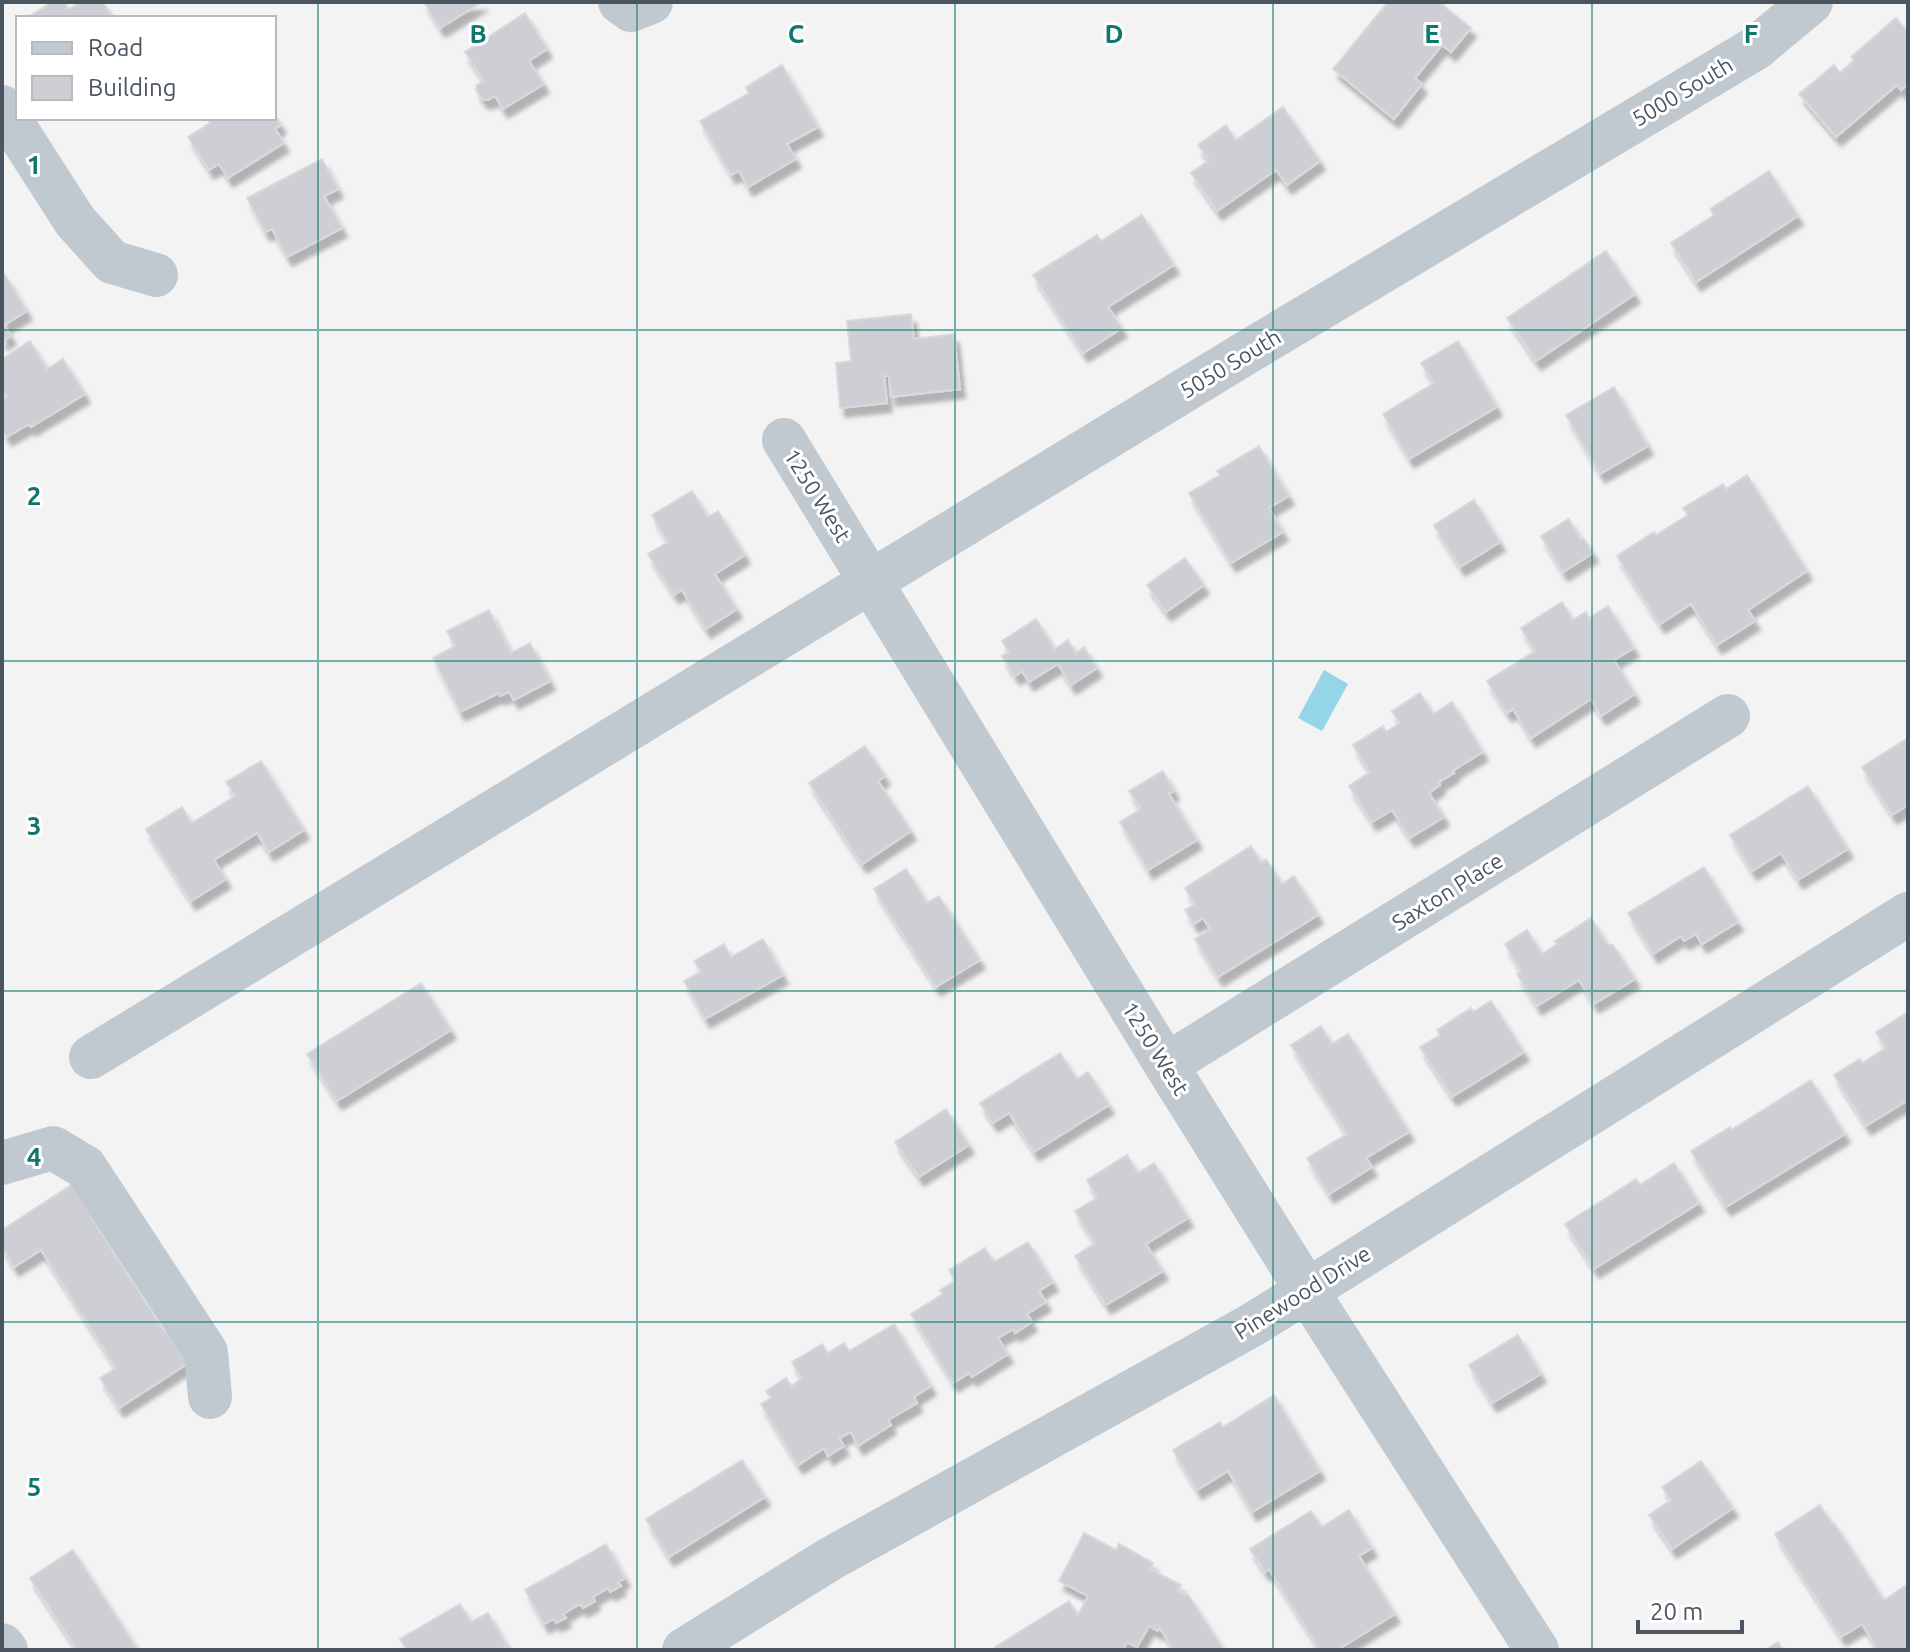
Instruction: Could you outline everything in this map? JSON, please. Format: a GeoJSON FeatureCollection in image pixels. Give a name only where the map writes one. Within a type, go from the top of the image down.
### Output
{"type":"FeatureCollection","features":[{"type":"Feature","properties":{"kind":"street","name":"5000 South"},"geometry":{"type":"LineString","coordinates":[[1589,146],[1756,48],[1811,2]]}},
{"type":"Feature","properties":{"kind":"street"},"geometry":{"type":"LineString","coordinates":[[2,107],[75,221],[112,262],[156,275]]}},
{"type":"Feature","properties":{"kind":"street","name":"5050 South"},"geometry":{"type":"LineString","coordinates":[[91,1057],[1589,146]]}},
{"type":"Feature","properties":{"kind":"street","name":"1250 West"},"geometry":{"type":"LineString","coordinates":[[784,440],[1166,1065],[1537,1650]]}},
{"type":"Feature","properties":{"kind":"street","name":"Saxton Place"},"geometry":{"type":"LineString","coordinates":[[1166,1065],[1728,716]]}},
{"type":"Feature","properties":{"kind":"street","name":"Pinewood Drive"},"geometry":{"type":"LineString","coordinates":[[684,1650],[830,1559],[1252,1325],[1908,914]]}},
{"type":"Feature","properties":{"kind":"street"},"geometry":{"type":"LineString","coordinates":[[2,1163],[53,1148],[85,1167],[206,1352],[210,1397]]}},
{"type":"Feature","properties":{"kind":"street"},"geometry":{"type":"LineString","coordinates":[[2,1645],[6,1650]]}},
{"type":"Feature","properties":{"kind":"water"},"geometry":{"type":"Polygon","coordinates":[[[1324,670],[1348,684],[1322,731],[1298,718],[1324,670]]]}},
{"type":"Feature","properties":{"kind":"building"},"geometry":{"type":"Polygon","coordinates":[[[52,2],[64,2],[69,9],[81,2],[103,2],[112,16],[30,16],[52,2]]]}},
{"type":"Feature","properties":{"kind":"building"},"geometry":{"type":"Polygon","coordinates":[[[424,2],[482,2],[440,28],[424,2]]]}},
{"type":"Feature","properties":{"kind":"building"},"geometry":{"type":"Polygon","coordinates":[[[1388,2],[1439,2],[1471,28],[1451,52],[1442,45],[1415,78],[1422,84],[1394,119],[1333,69],[1388,2]]]}},
{"type":"Feature","properties":{"kind":"building"},"geometry":{"type":"Polygon","coordinates":[[[525,13],[547,49],[529,61],[544,84],[503,109],[495,96],[482,99],[476,90],[477,85],[484,81],[465,52],[525,13]]]}},
{"type":"Feature","properties":{"kind":"building"},"geometry":{"type":"Polygon","coordinates":[[[1896,18],[1908,32],[1908,84],[1901,90],[1897,85],[1836,137],[1799,94],[1834,65],[1840,73],[1854,60],[1851,57],[1896,18]]]}},
{"type":"Feature","properties":{"kind":"building"},"geometry":{"type":"Polygon","coordinates":[[[782,65],[818,127],[787,144],[796,159],[748,187],[739,171],[731,175],[700,121],[749,93],[746,87],[782,65]]]}},
{"type":"Feature","properties":{"kind":"building"},"geometry":{"type":"Polygon","coordinates":[[[1283,107],[1320,161],[1287,185],[1276,170],[1217,211],[1191,173],[1209,160],[1198,145],[1226,125],[1236,140],[1283,107]]]}},
{"type":"Feature","properties":{"kind":"building"},"geometry":{"type":"Polygon","coordinates":[[[276,117],[281,125],[275,129],[284,143],[228,178],[219,164],[209,170],[188,137],[210,123],[208,120],[276,120],[276,117]]]}},
{"type":"Feature","properties":{"kind":"building"},"geometry":{"type":"Polygon","coordinates":[[[322,159],[338,189],[324,196],[342,228],[287,257],[272,229],[265,232],[247,198],[322,159]]]}},
{"type":"Feature","properties":{"kind":"building"},"geometry":{"type":"Polygon","coordinates":[[[1769,171],[1798,216],[1696,282],[1671,243],[1714,215],[1710,209],[1769,171]]]}},
{"type":"Feature","properties":{"kind":"building"},"geometry":{"type":"Polygon","coordinates":[[[1142,215],[1174,265],[1108,307],[1122,328],[1083,353],[1033,275],[1097,235],[1101,241],[1142,215]]]}},
{"type":"Feature","properties":{"kind":"building"},"geometry":{"type":"Polygon","coordinates":[[[1606,251],[1635,294],[1536,361],[1507,318],[1606,251]]]}},
{"type":"Feature","properties":{"kind":"building"},"geometry":{"type":"Polygon","coordinates":[[[5,275],[27,311],[4,325],[11,336],[2,341],[2,277],[5,275]]]}},
{"type":"Feature","properties":{"kind":"building"},"geometry":{"type":"Polygon","coordinates":[[[911,314],[914,339],[954,334],[960,389],[891,397],[889,376],[884,376],[887,403],[840,408],[836,363],[851,361],[847,321],[911,314]]]}},
{"type":"Feature","properties":{"kind":"building"},"geometry":{"type":"Polygon","coordinates":[[[30,341],[47,369],[63,359],[85,394],[31,427],[29,424],[7,437],[2,429],[2,400],[7,397],[2,389],[2,359],[30,341]]]}},
{"type":"Feature","properties":{"kind":"building"},"geometry":{"type":"Polygon","coordinates":[[[1458,341],[1497,407],[1409,459],[1383,414],[1434,383],[1421,363],[1458,341]]]}},
{"type":"Feature","properties":{"kind":"building"},"geometry":{"type":"Polygon","coordinates":[[[1614,387],[1648,446],[1600,474],[1566,415],[1614,387]]]}},
{"type":"Feature","properties":{"kind":"building"},"geometry":{"type":"Polygon","coordinates":[[[1259,446],[1289,496],[1269,508],[1283,532],[1231,563],[1189,493],[1220,475],[1217,471],[1259,446]]]}},
{"type":"Feature","properties":{"kind":"building"},"geometry":{"type":"Polygon","coordinates":[[[1747,475],[1807,571],[1748,610],[1755,621],[1717,645],[1691,604],[1660,624],[1617,556],[1688,515],[1683,508],[1723,484],[1726,489],[1747,475]]]}},
{"type":"Feature","properties":{"kind":"building"},"geometry":{"type":"Polygon","coordinates":[[[692,491],[708,517],[718,511],[745,555],[715,574],[737,609],[706,629],[682,590],[674,595],[648,554],[668,542],[652,515],[692,491]]]}},
{"type":"Feature","properties":{"kind":"building"},"geometry":{"type":"Polygon","coordinates":[[[1474,500],[1500,542],[1460,567],[1434,525],[1474,500]]]}},
{"type":"Feature","properties":{"kind":"building"},"geometry":{"type":"Polygon","coordinates":[[[1569,519],[1593,553],[1563,572],[1541,536],[1569,519]]]}},
{"type":"Feature","properties":{"kind":"building"},"geometry":{"type":"Polygon","coordinates":[[[1185,558],[1204,585],[1166,612],[1147,585],[1185,558]]]}},
{"type":"Feature","properties":{"kind":"building"},"geometry":{"type":"Polygon","coordinates":[[[1562,602],[1573,620],[1586,612],[1589,618],[1608,606],[1634,648],[1614,660],[1635,694],[1601,716],[1591,699],[1531,738],[1513,709],[1507,713],[1487,681],[1535,651],[1521,628],[1562,602]]]}},
{"type":"Feature","properties":{"kind":"building"},"geometry":{"type":"Polygon","coordinates":[[[489,610],[511,653],[530,643],[550,681],[514,700],[509,692],[500,696],[499,693],[460,712],[433,658],[455,646],[447,631],[489,610]]]}},
{"type":"Feature","properties":{"kind":"building"},"geometry":{"type":"Polygon","coordinates":[[[1036,619],[1055,649],[1068,640],[1076,653],[1084,647],[1097,668],[1071,685],[1058,664],[1029,682],[1022,671],[1015,676],[1002,656],[1009,652],[1002,641],[1036,619]]]}},
{"type":"Feature","properties":{"kind":"building"},"geometry":{"type":"Polygon","coordinates":[[[1420,693],[1433,714],[1452,702],[1483,752],[1452,771],[1454,773],[1429,793],[1444,817],[1410,838],[1392,810],[1372,822],[1349,786],[1370,772],[1353,745],[1383,726],[1386,732],[1400,723],[1392,711],[1420,693]]]}},
{"type":"Feature","properties":{"kind":"building"},"geometry":{"type":"Polygon","coordinates":[[[1908,738],[1908,805],[1892,815],[1862,767],[1908,738]]]}},
{"type":"Feature","properties":{"kind":"building"},"geometry":{"type":"Polygon","coordinates":[[[865,746],[885,776],[878,781],[911,831],[862,864],[809,783],[865,746]]]}},
{"type":"Feature","properties":{"kind":"building"},"geometry":{"type":"Polygon","coordinates":[[[261,761],[304,830],[269,852],[257,833],[214,860],[226,879],[191,901],[146,829],[182,807],[192,823],[235,796],[226,782],[261,761]]]}},
{"type":"Feature","properties":{"kind":"building"},"geometry":{"type":"Polygon","coordinates":[[[1163,771],[1174,791],[1169,794],[1197,840],[1148,870],[1120,822],[1141,809],[1129,791],[1163,771]]]}},
{"type":"Feature","properties":{"kind":"building"},"geometry":{"type":"Polygon","coordinates":[[[1808,786],[1848,849],[1798,880],[1781,853],[1752,871],[1730,835],[1808,786]]]}},
{"type":"Feature","properties":{"kind":"building"},"geometry":{"type":"Polygon","coordinates":[[[1251,846],[1261,862],[1266,859],[1282,884],[1294,876],[1318,915],[1218,977],[1195,939],[1210,929],[1203,918],[1194,924],[1185,910],[1195,904],[1185,888],[1251,846]]]}},
{"type":"Feature","properties":{"kind":"building"},"geometry":{"type":"Polygon","coordinates":[[[1704,867],[1738,922],[1702,944],[1696,934],[1684,941],[1681,936],[1653,954],[1628,913],[1704,867]]]}},
{"type":"Feature","properties":{"kind":"building"},"geometry":{"type":"Polygon","coordinates":[[[906,869],[927,903],[939,896],[980,960],[936,987],[874,889],[906,869]]]}},
{"type":"Feature","properties":{"kind":"building"},"geometry":{"type":"Polygon","coordinates":[[[1591,918],[1635,979],[1594,1004],[1579,980],[1537,1006],[1517,974],[1521,971],[1505,944],[1527,930],[1542,954],[1557,944],[1555,941],[1591,918]]]}},
{"type":"Feature","properties":{"kind":"building"},"geometry":{"type":"Polygon","coordinates":[[[763,939],[783,975],[705,1019],[684,981],[701,972],[694,961],[724,944],[731,957],[763,939]]]}},
{"type":"Feature","properties":{"kind":"building"},"geometry":{"type":"Polygon","coordinates":[[[421,983],[451,1030],[337,1101],[307,1054],[421,983]]]}},
{"type":"Feature","properties":{"kind":"building"},"geometry":{"type":"Polygon","coordinates":[[[1491,1001],[1524,1052],[1452,1097],[1420,1047],[1440,1035],[1437,1030],[1471,1008],[1473,1012],[1491,1001]]]}},
{"type":"Feature","properties":{"kind":"building"},"geometry":{"type":"Polygon","coordinates":[[[1908,1012],[1908,1100],[1866,1126],[1834,1075],[1886,1048],[1876,1032],[1908,1012]]]}},
{"type":"Feature","properties":{"kind":"building"},"geometry":{"type":"Polygon","coordinates":[[[1321,1026],[1332,1044],[1348,1034],[1409,1132],[1366,1158],[1372,1167],[1329,1194],[1307,1158],[1347,1134],[1291,1045],[1321,1026]]]}},
{"type":"Feature","properties":{"kind":"building"},"geometry":{"type":"Polygon","coordinates":[[[1060,1053],[1077,1079],[1088,1072],[1109,1105],[1034,1152],[1009,1113],[993,1123],[980,1103],[1060,1053]]]}},
{"type":"Feature","properties":{"kind":"building"},"geometry":{"type":"Polygon","coordinates":[[[1811,1080],[1845,1134],[1726,1207],[1691,1151],[1811,1080]]]}},
{"type":"Feature","properties":{"kind":"building"},"geometry":{"type":"Polygon","coordinates":[[[946,1109],[969,1145],[919,1177],[895,1142],[946,1109]]]}},
{"type":"Feature","properties":{"kind":"building"},"geometry":{"type":"Polygon","coordinates":[[[1127,1155],[1138,1173],[1154,1163],[1188,1218],[1146,1244],[1163,1271],[1106,1305],[1075,1256],[1095,1243],[1075,1211],[1097,1198],[1087,1180],[1127,1155]]]}},
{"type":"Feature","properties":{"kind":"building"},"geometry":{"type":"Polygon","coordinates":[[[1674,1163],[1699,1203],[1594,1269],[1565,1224],[1636,1179],[1640,1185],[1674,1163]]]}},
{"type":"Feature","properties":{"kind":"building"},"geometry":{"type":"Polygon","coordinates":[[[76,1182],[97,1214],[91,1217],[165,1332],[169,1329],[190,1362],[119,1408],[100,1378],[116,1368],[41,1250],[14,1267],[2,1247],[2,1230],[76,1182]]]}},
{"type":"Feature","properties":{"kind":"building"},"geometry":{"type":"Polygon","coordinates":[[[1028,1242],[1053,1282],[1039,1291],[1046,1302],[1027,1314],[1032,1322],[1015,1333],[1013,1329],[998,1338],[1008,1354],[972,1377],[969,1373],[953,1383],[911,1314],[943,1294],[940,1290],[955,1281],[949,1270],[985,1248],[994,1262],[1028,1242]]]}},
{"type":"Feature","properties":{"kind":"building"},"geometry":{"type":"Polygon","coordinates":[[[894,1324],[931,1386],[914,1397],[917,1403],[888,1420],[891,1425],[858,1446],[851,1432],[839,1438],[844,1446],[828,1456],[824,1448],[798,1465],[761,1404],[771,1398],[766,1391],[786,1378],[791,1386],[802,1379],[792,1362],[822,1344],[828,1353],[844,1343],[849,1351],[894,1324]]]}},
{"type":"Feature","properties":{"kind":"building"},"geometry":{"type":"Polygon","coordinates":[[[1518,1335],[1541,1374],[1492,1403],[1469,1365],[1518,1335]]]}},
{"type":"Feature","properties":{"kind":"building"},"geometry":{"type":"Polygon","coordinates":[[[1274,1395],[1320,1471],[1252,1512],[1228,1471],[1197,1490],[1173,1450],[1220,1422],[1223,1427],[1274,1395]]]}},
{"type":"Feature","properties":{"kind":"building"},"geometry":{"type":"Polygon","coordinates":[[[742,1460],[765,1497],[669,1557],[646,1519],[742,1460]]]}},
{"type":"Feature","properties":{"kind":"building"},"geometry":{"type":"Polygon","coordinates":[[[1701,1461],[1733,1508],[1672,1549],[1649,1515],[1671,1500],[1662,1487],[1701,1461]]]}},
{"type":"Feature","properties":{"kind":"building"},"geometry":{"type":"Polygon","coordinates":[[[1820,1505],[1884,1600],[1908,1584],[1908,1650],[1878,1650],[1862,1624],[1841,1637],[1775,1534],[1820,1505]]]}},
{"type":"Feature","properties":{"kind":"building"},"geometry":{"type":"Polygon","coordinates":[[[1349,1510],[1372,1548],[1359,1556],[1395,1614],[1337,1650],[1320,1650],[1269,1569],[1265,1572],[1250,1549],[1311,1511],[1322,1527],[1349,1510]]]}},
{"type":"Feature","properties":{"kind":"building"},"geometry":{"type":"Polygon","coordinates":[[[1084,1533],[1116,1550],[1119,1544],[1153,1563],[1150,1569],[1181,1585],[1178,1591],[1189,1596],[1224,1650],[1174,1650],[1159,1627],[1158,1631],[1149,1626],[1137,1647],[1127,1642],[1123,1650],[997,1650],[995,1647],[1069,1601],[1078,1615],[1088,1596],[1059,1581],[1084,1533]]]}},
{"type":"Feature","properties":{"kind":"building"},"geometry":{"type":"Polygon","coordinates":[[[606,1544],[625,1578],[618,1582],[621,1586],[610,1592],[608,1588],[583,1608],[580,1604],[563,1614],[566,1618],[556,1623],[554,1619],[544,1624],[525,1590],[606,1544]]]}},
{"type":"Feature","properties":{"kind":"building"},"geometry":{"type":"Polygon","coordinates":[[[73,1550],[138,1650],[77,1650],[30,1578],[73,1550]]]}},
{"type":"Feature","properties":{"kind":"building"},"geometry":{"type":"Polygon","coordinates":[[[460,1604],[471,1622],[488,1613],[507,1646],[500,1650],[407,1650],[400,1639],[460,1604]]]}},
{"type":"Feature","properties":{"kind":"building"},"geometry":{"type":"Polygon","coordinates":[[[1778,1642],[1783,1650],[1765,1650],[1778,1642]]]}}]}
